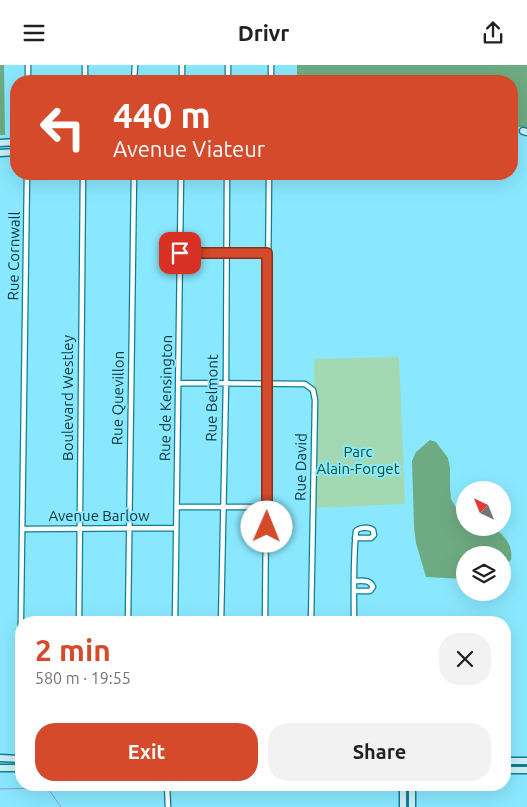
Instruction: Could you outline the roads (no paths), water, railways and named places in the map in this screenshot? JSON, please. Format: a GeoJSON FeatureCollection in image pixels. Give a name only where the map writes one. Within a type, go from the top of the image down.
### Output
{"type":"FeatureCollection","features":[{"type":"Feature","properties":{"kind":"main road"},"geometry":{"type":"LineString","coordinates":[[0,759],[15,759]]}},
{"type":"Feature","properties":{"kind":"main road"},"geometry":{"type":"LineString","coordinates":[[511,761],[527,761]]}},
{"type":"Feature","properties":{"kind":"main road"},"geometry":{"type":"LineString","coordinates":[[0,768],[15,768]]}},
{"type":"Feature","properties":{"kind":"main road"},"geometry":{"type":"LineString","coordinates":[[511,770],[527,770]]}},
{"type":"Feature","properties":{"kind":"main road"},"geometry":{"type":"LineString","coordinates":[[403,791],[403,807]]}},
{"type":"Feature","properties":{"kind":"main road"},"geometry":{"type":"LineString","coordinates":[[412,791],[412,807]]}},
{"type":"Feature","properties":{"kind":"street","name":"Rue Cornwall"},"geometry":{"type":"LineString","coordinates":[[21,616],[27,180]]}},
{"type":"Feature","properties":{"kind":"street","name":"Boulevard Westley"},"geometry":{"type":"LineString","coordinates":[[79,616],[83,180]]}},
{"type":"Feature","properties":{"kind":"street","name":"Rue Quevillon"},"geometry":{"type":"LineString","coordinates":[[128,616],[134,180]]}},
{"type":"Feature","properties":{"kind":"street","name":"Rue de Kensington"},"geometry":{"type":"LineString","coordinates":[[175,616],[181,180]]}},
{"type":"Feature","properties":{"kind":"street","name":"Rue Belmont"},"geometry":{"type":"LineString","coordinates":[[220,616],[226,383],[227,180]]}},
{"type":"Feature","properties":{"kind":"street"},"geometry":{"type":"LineString","coordinates":[[265,616],[269,180]]}},
{"type":"Feature","properties":{"kind":"street"},"geometry":{"type":"LineString","coordinates":[[180,253],[267,253]]}},
{"type":"Feature","properties":{"kind":"street"},"geometry":{"type":"LineString","coordinates":[[178,383],[267,383]]}},
{"type":"Feature","properties":{"kind":"street","name":"Rue David"},"geometry":{"type":"LineString","coordinates":[[267,383],[305,384],[313,390],[315,400],[311,616]]}},
{"type":"Feature","properties":{"kind":"street"},"geometry":{"type":"LineString","coordinates":[[176,507],[267,507]]}},
{"type":"Feature","properties":{"kind":"street","name":"Avenue Barlow"},"geometry":{"type":"LineString","coordinates":[[22,529],[176,528]]}},
{"type":"Feature","properties":{"kind":"street"},"geometry":{"type":"LineString","coordinates":[[354,616],[355,538]]}},
{"type":"Feature","properties":{"kind":"street"},"geometry":{"type":"LineString","coordinates":[[354,581],[367,581],[373,587],[370,591],[354,591]]}},
{"type":"Feature","properties":{"kind":"street"},"geometry":{"type":"LineString","coordinates":[[168,791],[168,807]]}},
{"type":"Feature","properties":{"kind":"waterway"},"geometry":{"type":"LineString","coordinates":[[0,789],[15,789]]}},
{"type":"Feature","properties":{"kind":"waterway"},"geometry":{"type":"LineString","coordinates":[[50,791],[61,807]]}},
{"type":"Feature","properties":{"kind":"park label","name":"Parc Alain-Forget"},"geometry":{"type":"Point","coordinates":[358,460]}}]}
